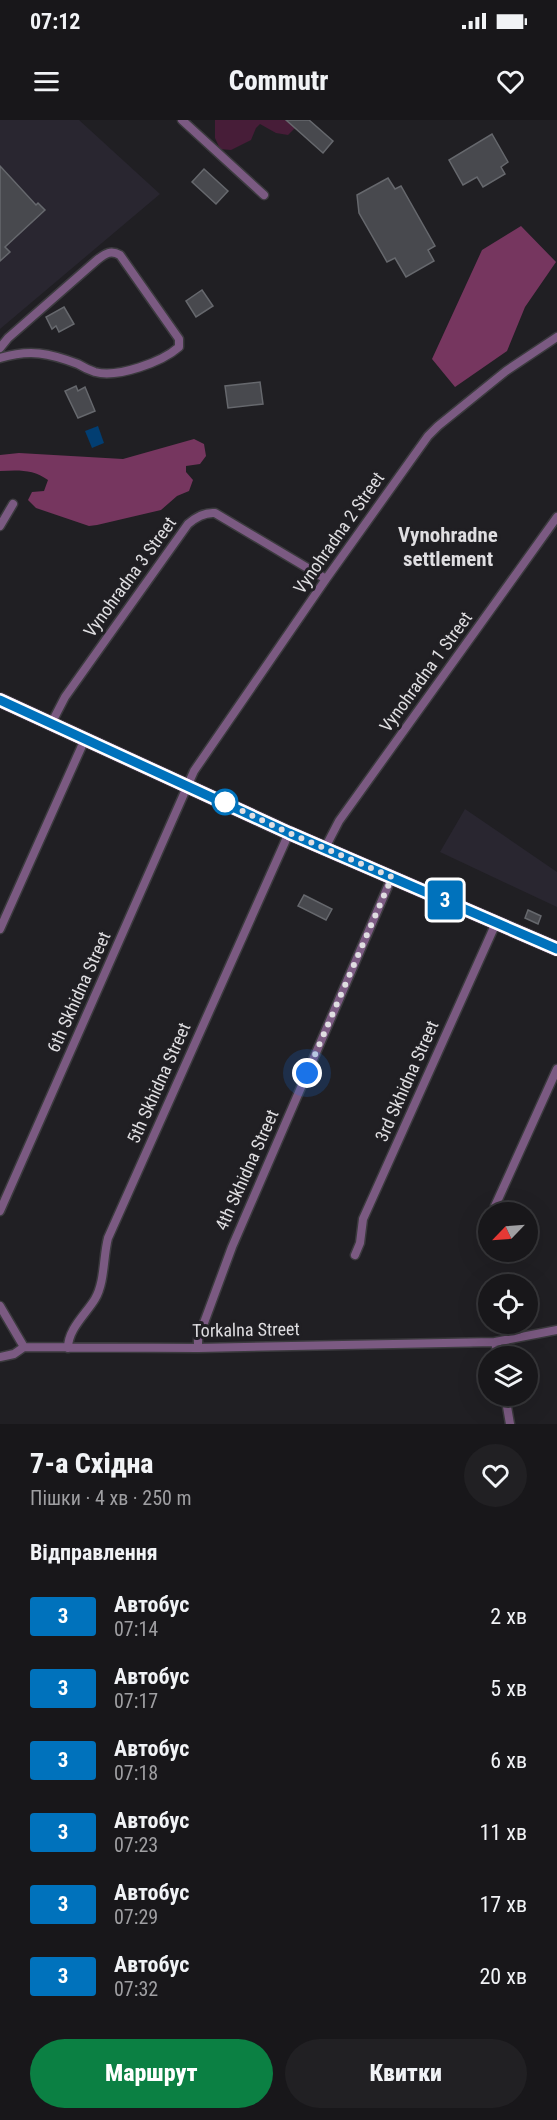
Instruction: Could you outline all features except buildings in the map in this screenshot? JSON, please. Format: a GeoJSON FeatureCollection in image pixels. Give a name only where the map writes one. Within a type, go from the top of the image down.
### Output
{"type":"FeatureCollection","features":[{"type":"Feature","properties":{"kind":"main road"},"geometry":{"type":"LineString","coordinates":[[0,700],[289,833],[557,949]]}},
{"type":"Feature","properties":{"kind":"street"},"geometry":{"type":"LineString","coordinates":[[182,120],[264,195]]}},
{"type":"Feature","properties":{"kind":"street"},"geometry":{"type":"LineString","coordinates":[[0,348],[8,338],[97,260],[106,253],[114,252],[120,255],[179,339],[178,347],[171,354],[136,368],[109,373],[96,372],[46,353],[29,352],[0,358]]}},
{"type":"Feature","properties":{"kind":"street","name":"Vynohradna 2 Street"},"geometry":{"type":"LineString","coordinates":[[189,786],[201,759],[326,579],[433,431],[506,371],[557,337]]}},
{"type":"Feature","properties":{"kind":"street"},"geometry":{"type":"LineString","coordinates":[[0,526],[13,504]]}},
{"type":"Feature","properties":{"kind":"street","name":"Vynohradna 3 Street"},"geometry":{"type":"LineString","coordinates":[[51,724],[65,697],[194,518],[208,512],[215,513],[326,579]]}},
{"type":"Feature","properties":{"kind":"street","name":"Vynohradna 1 Street"},"geometry":{"type":"LineString","coordinates":[[325,848],[339,820],[557,517]]}},
{"type":"Feature","properties":{"kind":"street"},"geometry":{"type":"LineString","coordinates":[[0,929],[85,739]]}},
{"type":"Feature","properties":{"kind":"street","name":"6th Skhidna Street"},"geometry":{"type":"LineString","coordinates":[[0,1211],[189,786]]}},
{"type":"Feature","properties":{"kind":"street","name":"5th Skhidna Street"},"geometry":{"type":"LineString","coordinates":[[68,1348],[70,1337],[100,1289],[108,1238],[289,833]]}},
{"type":"Feature","properties":{"kind":"street","name":"4th Skhidna Street"},"geometry":{"type":"LineString","coordinates":[[198,1348],[198,1339],[232,1247],[392,877]]}},
{"type":"Feature","properties":{"kind":"street","name":"3rd Skhidna Street"},"geometry":{"type":"LineString","coordinates":[[356,1255],[363,1218],[496,923]]}},
{"type":"Feature","properties":{"kind":"street"},"geometry":{"type":"LineString","coordinates":[[497,1202],[557,1069]]}},
{"type":"Feature","properties":{"kind":"street"},"geometry":{"type":"LineString","coordinates":[[0,1306],[24,1347]]}},
{"type":"Feature","properties":{"kind":"street","name":"Torkalna Street"},"geometry":{"type":"LineString","coordinates":[[0,1357],[14,1354],[24,1347],[198,1348],[495,1342],[557,1330]]}},
{"type":"Feature","properties":{"kind":"street"},"geometry":{"type":"LineString","coordinates":[[495,1342],[496,1346]]}},
{"type":"Feature","properties":{"kind":"street"},"geometry":{"type":"LineString","coordinates":[[507,1406],[510,1424]]}},
{"type":"Feature","properties":{"kind":"shaded area"},"geometry":{"type":"Polygon","coordinates":[[[0,120],[79,120],[160,194],[0,329],[0,120]]]}},
{"type":"Feature","properties":{"kind":"shaded area"},"geometry":{"type":"Polygon","coordinates":[[[215,120],[286,120],[295,128],[288,135],[276,133],[260,124],[251,140],[231,150],[220,149],[215,138],[215,120]]]}},
{"type":"Feature","properties":{"kind":"shaded area"},"geometry":{"type":"Polygon","coordinates":[[[521,226],[556,262],[525,307],[507,351],[455,387],[432,359],[482,250],[521,226]]]}},
{"type":"Feature","properties":{"kind":"shaded area"},"geometry":{"type":"Polygon","coordinates":[[[194,439],[204,444],[206,456],[200,464],[186,466],[186,472],[193,480],[189,491],[177,496],[161,510],[97,525],[89,526],[36,508],[28,500],[32,492],[44,491],[48,480],[42,476],[25,471],[0,471],[0,455],[19,453],[123,459],[194,439]]]}},
{"type":"Feature","properties":{"kind":"shaded area"},"geometry":{"type":"Polygon","coordinates":[[[465,809],[557,872],[557,907],[440,852],[465,809]]]}},
{"type":"Feature","properties":{"kind":"water"},"geometry":{"type":"Polygon","coordinates":[[[98,426],[104,443],[92,448],[85,431],[98,426]]]}},
{"type":"Feature","properties":{"kind":"bus line","name":"3"},"geometry":{"type":"LineString","coordinates":[[0,700],[289,833],[557,949]]}},
{"type":"Feature","properties":{"kind":"district","name":"Vynohradne settlement"},"geometry":{"type":"Point","coordinates":[448,547]}},
{"type":"Feature","properties":{"kind":"route"},"geometry":{"type":"LineString","coordinates":[[225,802],[219,800],[392,877],[307,1073]]}}]}
